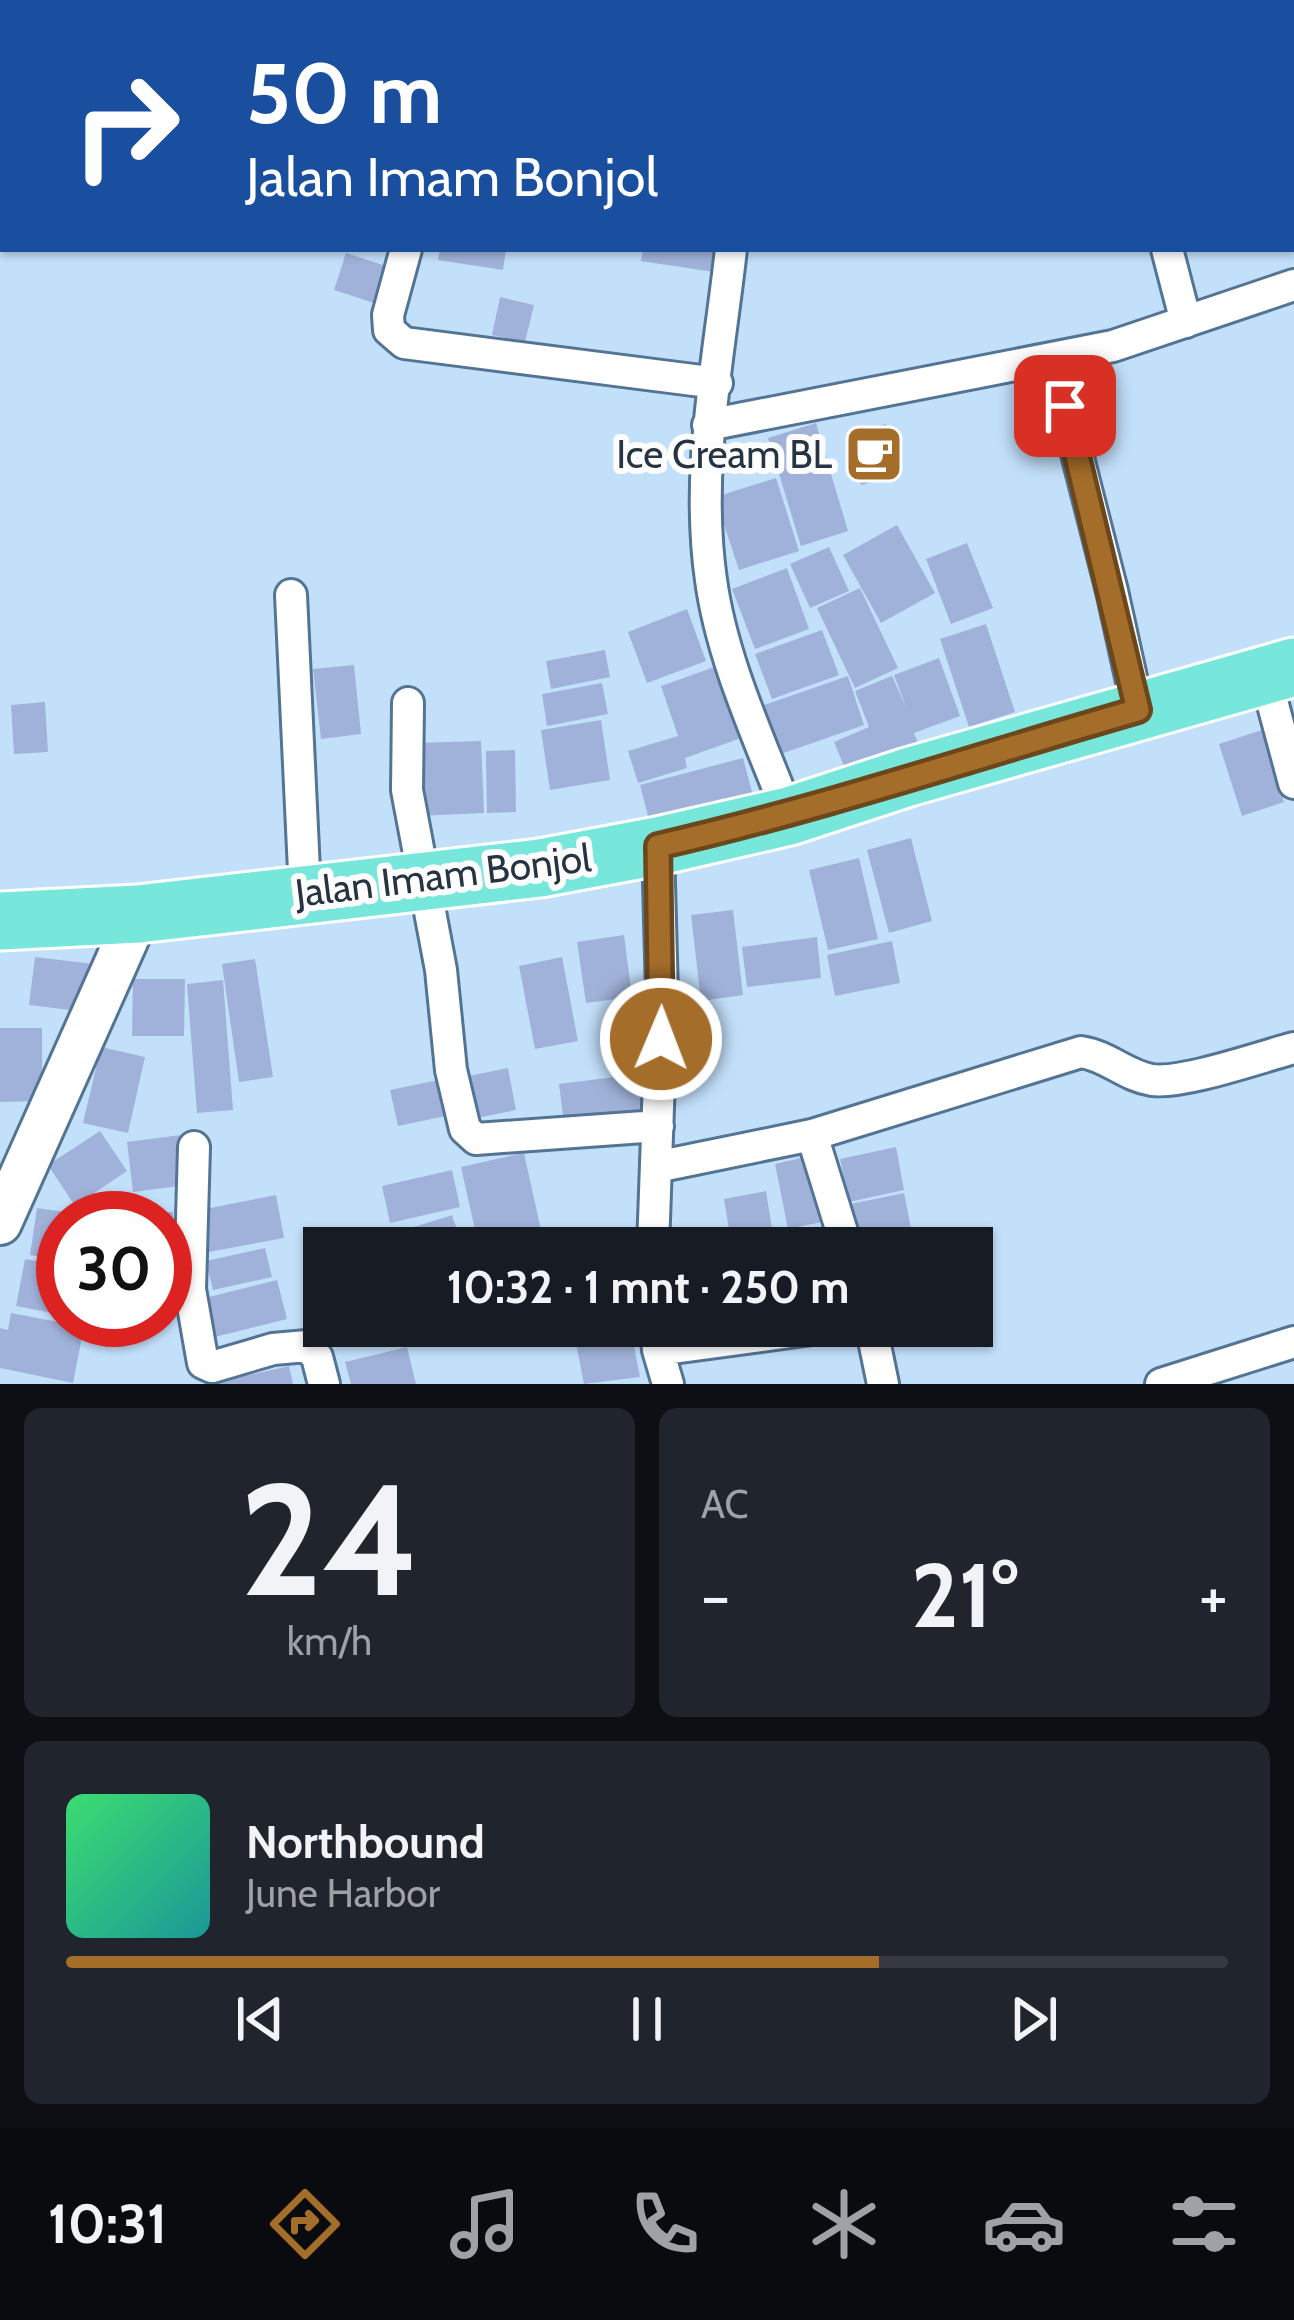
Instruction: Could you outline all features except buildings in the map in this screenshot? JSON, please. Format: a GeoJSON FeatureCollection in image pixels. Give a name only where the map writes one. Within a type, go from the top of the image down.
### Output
{"type":"FeatureCollection","features":[{"type":"Feature","properties":{"kind":"highway","name":"Jalan Imam Bonjol"},"geometry":{"type":"LineString","coordinates":[[0,921],[138,914],[540,868],[658,846],[788,816],[1279,671]]}},
{"type":"Feature","properties":{"kind":"street"},"geometry":{"type":"LineString","coordinates":[[405,252],[388,315],[389,330],[404,343],[717,383]]}},
{"type":"Feature","properties":{"kind":"street"},"geometry":{"type":"LineString","coordinates":[[731,252],[708,425],[704,512],[711,584],[727,649],[788,816]]}},
{"type":"Feature","properties":{"kind":"street"},"geometry":{"type":"LineString","coordinates":[[1168,252],[1186,322]]}},
{"type":"Feature","properties":{"kind":"street"},"geometry":{"type":"LineString","coordinates":[[708,425],[1053,361],[1113,346],[1294,285]]}},
{"type":"Feature","properties":{"kind":"street"},"geometry":{"type":"LineString","coordinates":[[1053,361],[1138,710]]}},
{"type":"Feature","properties":{"kind":"street"},"geometry":{"type":"LineString","coordinates":[[291,595],[305,892]]}},
{"type":"Feature","properties":{"kind":"street"},"geometry":{"type":"LineString","coordinates":[[1279,671],[1294,783]]}},
{"type":"Feature","properties":{"kind":"street"},"geometry":{"type":"LineString","coordinates":[[408,703],[407,790],[441,970],[451,1070],[465,1129],[476,1139],[658,1126]]}},
{"type":"Feature","properties":{"kind":"street"},"geometry":{"type":"LineString","coordinates":[[654,1227],[662,995],[658,846]]}},
{"type":"Feature","properties":{"kind":"street"},"geometry":{"type":"LineString","coordinates":[[0,1223],[138,914]]}},
{"type":"Feature","properties":{"kind":"street"},"geometry":{"type":"LineString","coordinates":[[656,1167],[812,1136],[1081,1052],[1103,1056],[1129,1073],[1156,1081],[1294,1048]]}},
{"type":"Feature","properties":{"kind":"street"},"geometry":{"type":"LineString","coordinates":[[812,1136],[841,1227]]}},
{"type":"Feature","properties":{"kind":"street"},"geometry":{"type":"LineString","coordinates":[[194,1147],[190,1289],[203,1363],[212,1367],[273,1349],[307,1346],[317,1357],[323,1384]]}},
{"type":"Feature","properties":{"kind":"street"},"geometry":{"type":"LineString","coordinates":[[1161,1384],[1294,1342]]}},
{"type":"Feature","properties":{"kind":"street"},"geometry":{"type":"LineString","coordinates":[[659,1347],[668,1384]]}},
{"type":"Feature","properties":{"kind":"street"},"geometry":{"type":"LineString","coordinates":[[875,1347],[883,1384]]}},
{"type":"Feature","properties":{"kind":"place","name":"Ice Cream BL"},"geometry":{"type":"Point","coordinates":[874,454]}},
{"type":"Feature","properties":{"kind":"route"},"geometry":{"type":"LineString","coordinates":[[661,1039],[658,846],[788,816],[1138,710],[1065,406]]}}]}
